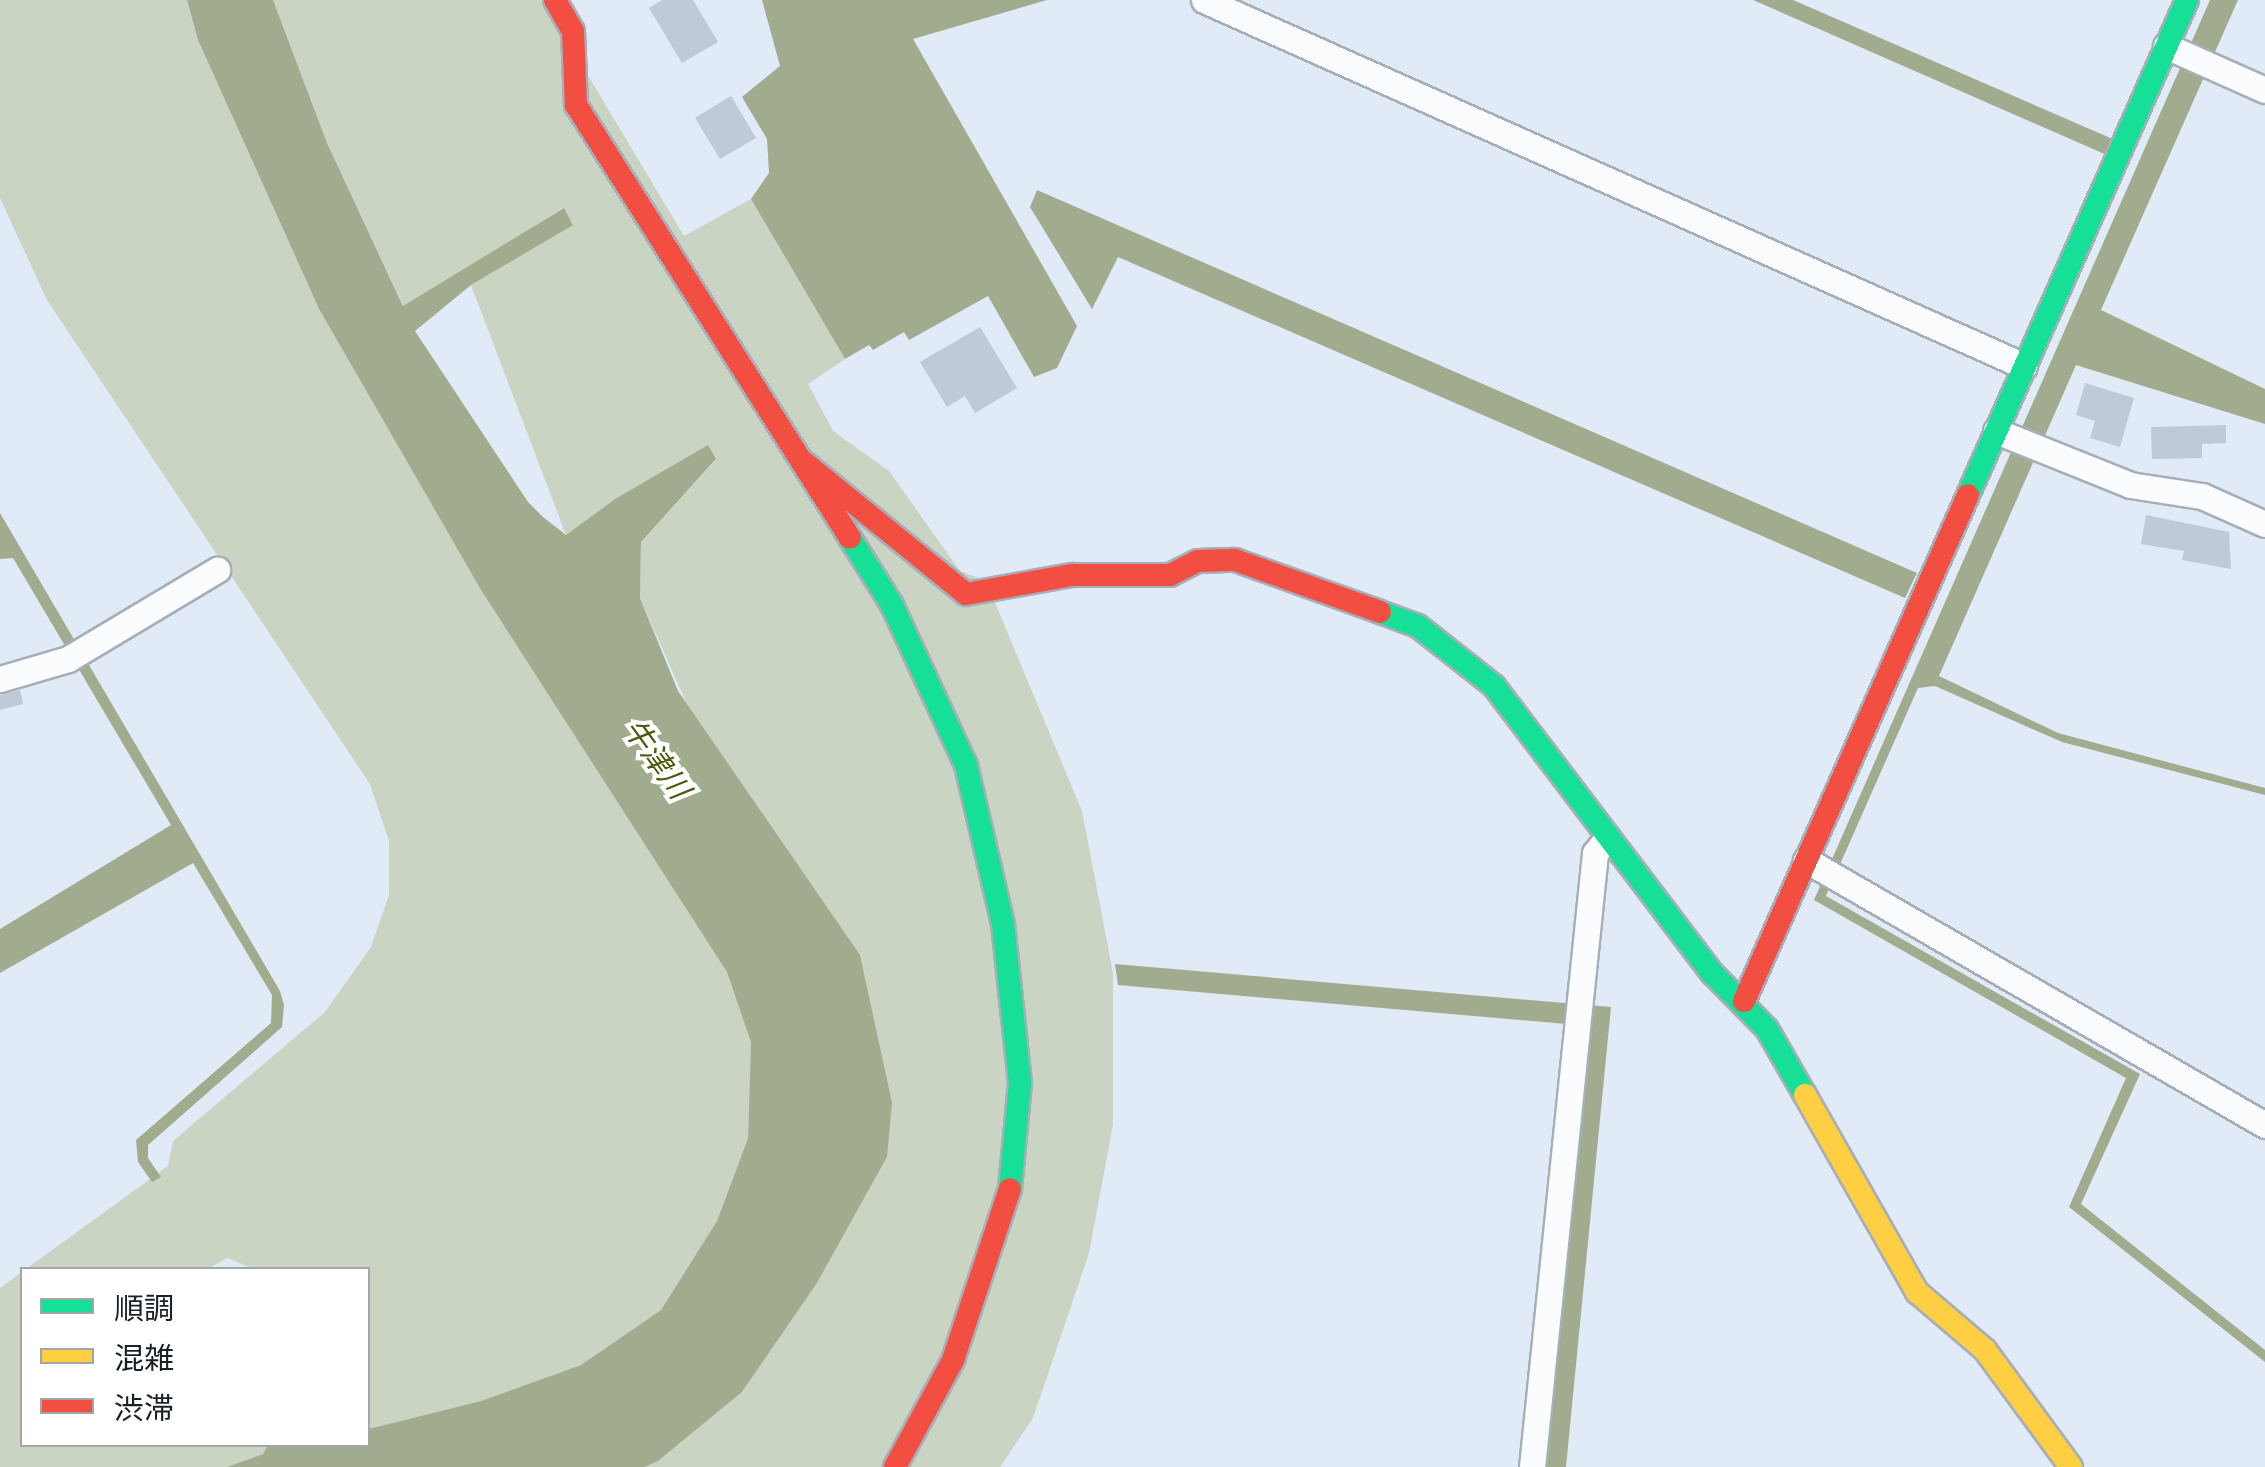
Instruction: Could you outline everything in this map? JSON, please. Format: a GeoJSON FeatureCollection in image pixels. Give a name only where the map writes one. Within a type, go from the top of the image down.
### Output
{"type":"FeatureCollection","features":[{"type":"Feature","properties":{"kind":"street"},"geometry":{"type":"LineString","coordinates":[[555,0],[573,31],[576,104],[892,606],[966,765],[1003,924],[1020,1083],[1016,1161],[1003,1220],[952,1360],[895,1466]]}},
{"type":"Feature","properties":{"kind":"street"},"geometry":{"type":"LineString","coordinates":[[1204,0],[2024,366]]}},
{"type":"Feature","properties":{"kind":"street"},"geometry":{"type":"LineString","coordinates":[[1744,1001],[1822,870],[1996,431],[2186,0]]}},
{"type":"Feature","properties":{"kind":"street"},"geometry":{"type":"LineString","coordinates":[[2166,46],[2265,90]]}},
{"type":"Feature","properties":{"kind":"street"},"geometry":{"type":"LineString","coordinates":[[1996,431],[2130,484],[2202,496],[2265,524]]}},
{"type":"Feature","properties":{"kind":"street"},"geometry":{"type":"LineString","coordinates":[[806,464],[966,594],[1072,576],[1170,575],[1198,561],[1235,560],[1418,626],[1494,686],[1712,973],[1768,1029],[1917,1292],[1985,1350],[2070,1467]]}},
{"type":"Feature","properties":{"kind":"street"},"geometry":{"type":"LineString","coordinates":[[0,679],[76,654],[217,570]]}},
{"type":"Feature","properties":{"kind":"street"},"geometry":{"type":"LineString","coordinates":[[1532,1467],[1594,853],[1608,838]]}},
{"type":"Feature","properties":{"kind":"street"},"geometry":{"type":"LineString","coordinates":[[1822,870],[2265,1125]]}},
{"type":"Feature","properties":{"kind":"shaded area"},"geometry":{"type":"Polygon","coordinates":[[[0,0],[187,0],[198,40],[319,309],[481,590],[728,972],[751,1042],[748,1138],[717,1221],[661,1310],[581,1365],[481,1401],[370,1429],[370,1267],[249,1267],[227,1258],[211,1267],[29,1267],[168,1166],[173,1141],[325,1012],[371,947],[389,895],[389,841],[370,784],[47,300],[0,198],[0,0]]]}},
{"type":"Feature","properties":{"kind":"shaded area"},"geometry":{"type":"Polygon","coordinates":[[[273,0],[543,0],[684,236],[751,199],[845,359],[808,384],[833,431],[889,471],[960,571],[986,581],[1082,811],[1113,973],[1113,1124],[1089,1253],[1033,1418],[1000,1467],[645,1467],[658,1461],[742,1392],[817,1283],[887,1157],[640,598],[641,542],[716,460],[615,499],[566,535],[471,285],[573,224],[563,208],[404,307],[327,143],[273,0]]]}},
{"type":"Feature","properties":{"kind":"shaded area"},"geometry":{"type":"Polygon","coordinates":[[[20,1273],[20,1447],[267,1447],[263,1454],[227,1467],[0,1467],[0,1288],[20,1273]]]}},
{"type":"Feature","properties":{"kind":"water","name":"牛津川"},"geometry":{"type":"Polygon","coordinates":[[[187,0],[273,0],[327,143],[403,306],[564,208],[573,225],[471,285],[415,331],[528,502],[543,517],[566,535],[615,499],[708,445],[716,459],[641,542],[640,598],[678,691],[860,955],[892,1103],[887,1157],[817,1283],[742,1392],[658,1461],[645,1467],[227,1467],[263,1454],[267,1447],[370,1447],[370,1429],[481,1401],[581,1365],[661,1310],[717,1221],[748,1138],[751,1042],[727,972],[481,590],[319,309],[198,40],[187,0]]]}},
{"type":"Feature","properties":{"kind":"water"},"geometry":{"type":"Polygon","coordinates":[[[762,0],[1047,0],[913,39],[1077,326],[1057,368],[1034,377],[988,296],[909,340],[904,332],[873,350],[869,345],[845,359],[751,199],[769,173],[767,139],[742,97],[780,66],[762,0]]]}},
{"type":"Feature","properties":{"kind":"water"},"geometry":{"type":"Polygon","coordinates":[[[1753,0],[1793,0],[2115,140],[2109,156],[1753,0]]]}},
{"type":"Feature","properties":{"kind":"water"},"geometry":{"type":"Polygon","coordinates":[[[2210,0],[2238,0],[2101,310],[2265,389],[2265,424],[2076,365],[1939,676],[2058,733],[2265,788],[2265,795],[2062,742],[1935,686],[1918,688],[1826,896],[2140,1074],[2081,1204],[2265,1350],[2265,1362],[2069,1207],[2126,1078],[1814,900],[2210,0]]]}},
{"type":"Feature","properties":{"kind":"water"},"geometry":{"type":"Polygon","coordinates":[[[1037,190],[1917,573],[1905,598],[1118,257],[1092,309],[1030,207],[1037,190]]]}},
{"type":"Feature","properties":{"kind":"water"},"geometry":{"type":"Polygon","coordinates":[[[0,513],[280,991],[284,1005],[282,1027],[148,1145],[148,1158],[161,1177],[152,1182],[138,1162],[136,1140],[271,1023],[272,995],[193,863],[0,973],[0,929],[171,825],[13,558],[0,559],[0,513]]]}},
{"type":"Feature","properties":{"kind":"water"},"geometry":{"type":"Polygon","coordinates":[[[1115,964],[1611,1007],[1566,1467],[1547,1467],[1589,1026],[1118,985],[1115,964]]]}},
{"type":"Feature","properties":{"kind":"building"},"geometry":{"type":"Polygon","coordinates":[[[662,0],[693,0],[718,42],[682,63],[649,8],[662,0]]]}},
{"type":"Feature","properties":{"kind":"building"},"geometry":{"type":"Polygon","coordinates":[[[731,96],[756,138],[720,159],[695,118],[731,96]]]}},
{"type":"Feature","properties":{"kind":"building"},"geometry":{"type":"Polygon","coordinates":[[[980,327],[1017,388],[975,413],[965,396],[947,407],[920,362],[980,327]]]}},
{"type":"Feature","properties":{"kind":"building"},"geometry":{"type":"Polygon","coordinates":[[[2085,383],[2134,398],[2120,447],[2090,438],[2095,421],[2076,415],[2085,383]]]}},
{"type":"Feature","properties":{"kind":"building"},"geometry":{"type":"Polygon","coordinates":[[[2226,425],[2226,443],[2202,444],[2202,458],[2152,459],[2151,427],[2226,425]]]}},
{"type":"Feature","properties":{"kind":"building"},"geometry":{"type":"Polygon","coordinates":[[[2146,515],[2229,532],[2231,569],[2182,560],[2184,551],[2141,544],[2146,515]]]}},
{"type":"Feature","properties":{"kind":"building"},"geometry":{"type":"Polygon","coordinates":[[[20,690],[23,704],[0,710],[0,695],[20,690]]]}},
{"type":"Feature","properties":{"kind":"traffic: fast"},"geometry":{"type":"LineString","coordinates":[[1968,495],[2187,0]]}},
{"type":"Feature","properties":{"kind":"traffic: fast"},"geometry":{"type":"LineString","coordinates":[[850,538],[892,605],[966,765],[1003,924],[1020,1083],[1010,1189]]}},
{"type":"Feature","properties":{"kind":"traffic: fast"},"geometry":{"type":"LineString","coordinates":[[1380,612],[1418,626],[1494,686],[1712,973],[1767,1029],[1805,1095]]}},
{"type":"Feature","properties":{"kind":"traffic: slow"},"geometry":{"type":"LineString","coordinates":[[1805,1095],[1917,1292],[1985,1350],[2071,1467]]}},
{"type":"Feature","properties":{"kind":"traffic: jam"},"geometry":{"type":"LineString","coordinates":[[555,0],[573,31],[576,105],[850,538]]}},
{"type":"Feature","properties":{"kind":"traffic: jam"},"geometry":{"type":"LineString","coordinates":[[806,464],[966,594],[1072,575],[1170,575],[1198,561],[1235,560],[1380,612]]}},
{"type":"Feature","properties":{"kind":"traffic: jam"},"geometry":{"type":"LineString","coordinates":[[1744,1001],[1968,495]]}},
{"type":"Feature","properties":{"kind":"traffic: jam"},"geometry":{"type":"LineString","coordinates":[[895,1467],[953,1360],[1010,1189]]}}]}
